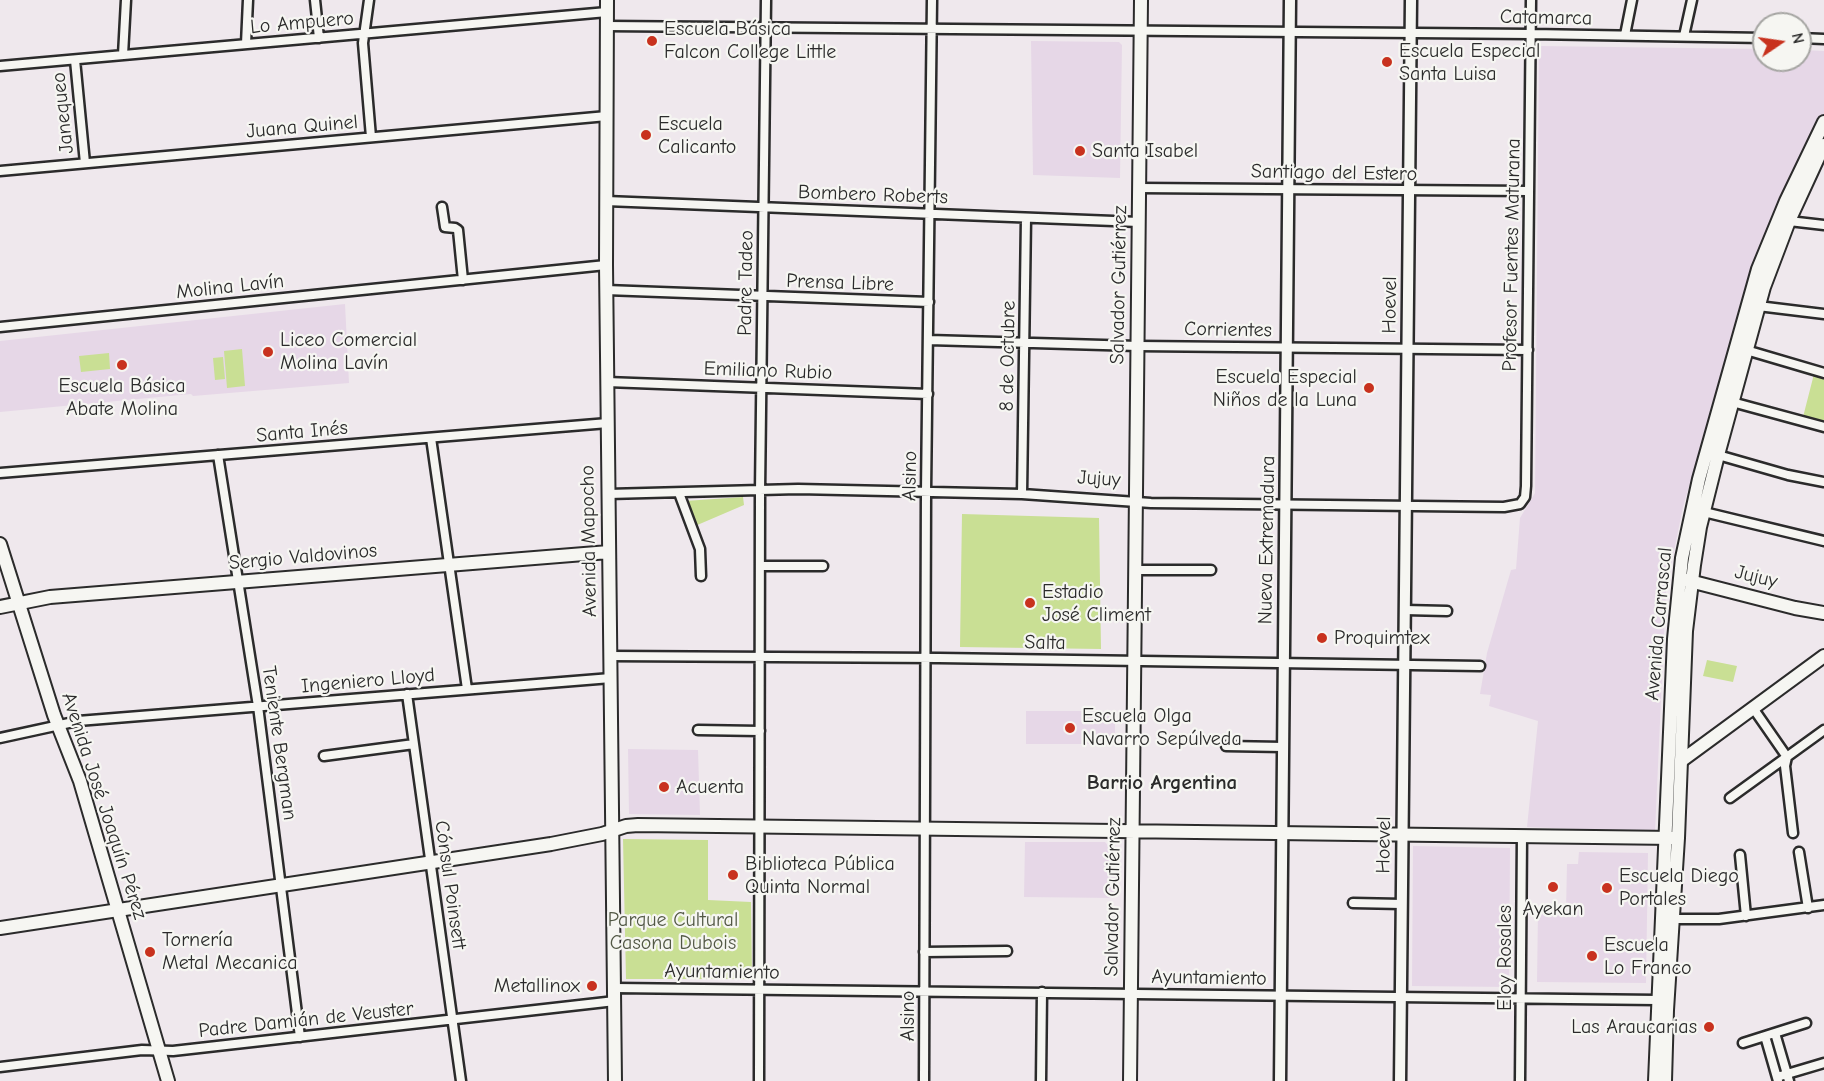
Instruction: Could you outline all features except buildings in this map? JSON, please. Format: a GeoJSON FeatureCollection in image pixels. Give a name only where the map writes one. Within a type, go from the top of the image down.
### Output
{"type":"FeatureCollection","features":[{"type":"Feature","properties":{"kind":"main road","name":"Salvador Gutiérrez"},"geometry":{"type":"LineString","coordinates":[[1130,1081],[1141,0]]}},
{"type":"Feature","properties":{"kind":"main road","name":"Avenida Mapocho"},"geometry":{"type":"LineString","coordinates":[[607,6],[606,290],[615,1081]]}},
{"type":"Feature","properties":{"kind":"main road","name":"Avenida Carrascal"},"geometry":{"type":"LineString","coordinates":[[1665,1081],[1667,1010],[1674,919],[1672,660],[1699,479],[1751,291],[1778,218],[1824,122]]}},
{"type":"Feature","properties":{"kind":"main road","name":"Avenida Carrascal"},"geometry":{"type":"LineString","coordinates":[[1655,1081],[1657,1000],[1681,761],[1686,631],[1685,580],[1758,306],[1789,220],[1824,145]]}},
{"type":"Feature","properties":{"kind":"main road","name":"Avenida José Joaquín Pérez"},"geometry":{"type":"LineString","coordinates":[[0,544],[57,724],[80,781],[168,1081]]}},
{"type":"Feature","properties":{"kind":"main road","name":"Sergio Valdovinos"},"geometry":{"type":"LineString","coordinates":[[0,606],[50,597],[609,552]]}},
{"type":"Feature","properties":{"kind":"main road","name":"Jujuy"},"geometry":{"type":"LineString","coordinates":[[1685,580],[1795,608],[1824,613]]}},
{"type":"Feature","properties":{"kind":"main road"},"geometry":{"type":"LineString","coordinates":[[1681,761],[1823,660]]}},
{"type":"Feature","properties":{"kind":"main road"},"geometry":{"type":"LineString","coordinates":[[0,928],[551,844],[638,825],[1672,838]]}},
{"type":"Feature","properties":{"kind":"street"},"geometry":{"type":"LineString","coordinates":[[123,55],[126,0]]}},
{"type":"Feature","properties":{"kind":"street"},"geometry":{"type":"LineString","coordinates":[[246,44],[249,0]]}},
{"type":"Feature","properties":{"kind":"street"},"geometry":{"type":"LineString","coordinates":[[315,0],[319,38]]}},
{"type":"Feature","properties":{"kind":"street"},"geometry":{"type":"LineString","coordinates":[[369,0],[363,43],[371,137]]}},
{"type":"Feature","properties":{"kind":"street","name":"Padre Tadeo"},"geometry":{"type":"LineString","coordinates":[[759,1081],[760,491],[766,0]]}},
{"type":"Feature","properties":{"kind":"street","name":"Alsino"},"geometry":{"type":"LineString","coordinates":[[924,1081],[926,491],[932,0]]}},
{"type":"Feature","properties":{"kind":"street","name":"Nueva Extremadura"},"geometry":{"type":"LineString","coordinates":[[1280,1081],[1290,0]]}},
{"type":"Feature","properties":{"kind":"street","name":"Hoevel"},"geometry":{"type":"LineString","coordinates":[[1400,1081],[1411,0]]}},
{"type":"Feature","properties":{"kind":"street","name":"Profesor Fuentes Maturana"},"geometry":{"type":"LineString","coordinates":[[1516,506],[1523,501],[1526,492],[1531,0]]}},
{"type":"Feature","properties":{"kind":"street"},"geometry":{"type":"LineString","coordinates":[[1625,35],[1632,0]]}},
{"type":"Feature","properties":{"kind":"street"},"geometry":{"type":"LineString","coordinates":[[1684,36],[1692,0]]}},
{"type":"Feature","properties":{"kind":"street","name":"Lo Ampuero"},"geometry":{"type":"LineString","coordinates":[[0,66],[365,34],[607,6]]}},
{"type":"Feature","properties":{"kind":"street","name":"Catamarca"},"geometry":{"type":"LineString","coordinates":[[607,26],[1752,38]]}},
{"type":"Feature","properties":{"kind":"street","name":"Janequeo"},"geometry":{"type":"LineString","coordinates":[[75,60],[85,163]]}},
{"type":"Feature","properties":{"kind":"street","name":"Juana Quinel"},"geometry":{"type":"LineString","coordinates":[[0,171],[607,116]]}},
{"type":"Feature","properties":{"kind":"street","name":"Santiago del Estero"},"geometry":{"type":"LineString","coordinates":[[1139,188],[1529,191]]}},
{"type":"Feature","properties":{"kind":"street","name":"Bombero Roberts"},"geometry":{"type":"LineString","coordinates":[[606,201],[1139,222]]}},
{"type":"Feature","properties":{"kind":"street"},"geometry":{"type":"LineString","coordinates":[[442,207],[445,227],[458,230],[463,280]]}},
{"type":"Feature","properties":{"kind":"street","name":"8 de Octubre"},"geometry":{"type":"LineString","coordinates":[[1022,494],[1026,218]]}},
{"type":"Feature","properties":{"kind":"street"},"geometry":{"type":"LineString","coordinates":[[1789,220],[1824,225]]}},
{"type":"Feature","properties":{"kind":"street","name":"Molina Lavín"},"geometry":{"type":"LineString","coordinates":[[0,327],[606,265]]}},
{"type":"Feature","properties":{"kind":"street","name":"Prensa Libre"},"geometry":{"type":"LineString","coordinates":[[606,290],[929,302]]}},
{"type":"Feature","properties":{"kind":"street"},"geometry":{"type":"LineString","coordinates":[[1758,306],[1824,314]]}},
{"type":"Feature","properties":{"kind":"street","name":"Corrientes"},"geometry":{"type":"LineString","coordinates":[[928,340],[1138,346],[1528,350]]}},
{"type":"Feature","properties":{"kind":"street"},"geometry":{"type":"LineString","coordinates":[[1746,350],[1824,373]]}},
{"type":"Feature","properties":{"kind":"street","name":"Emiliano Rubio"},"geometry":{"type":"LineString","coordinates":[[607,382],[928,394]]}},
{"type":"Feature","properties":{"kind":"street"},"geometry":{"type":"LineString","coordinates":[[1732,402],[1824,427]]}},
{"type":"Feature","properties":{"kind":"street","name":"Santa Inés"},"geometry":{"type":"LineString","coordinates":[[0,473],[608,423]]}},
{"type":"Feature","properties":{"kind":"street"},"geometry":{"type":"LineString","coordinates":[[431,438],[467,689]]}},
{"type":"Feature","properties":{"kind":"street"},"geometry":{"type":"LineString","coordinates":[[1718,454],[1788,475],[1824,482]]}},
{"type":"Feature","properties":{"kind":"street","name":"Teniente Bergman"},"geometry":{"type":"LineString","coordinates":[[218,455],[258,706],[300,1037]]}},
{"type":"Feature","properties":{"kind":"street","name":"Jujuy"},"geometry":{"type":"LineString","coordinates":[[608,494],[798,489],[1022,494],[1136,501],[1285,505],[1516,506]]}},
{"type":"Feature","properties":{"kind":"street"},"geometry":{"type":"LineString","coordinates":[[679,493],[700,549],[701,576]]}},
{"type":"Feature","properties":{"kind":"street"},"geometry":{"type":"LineString","coordinates":[[1704,512],[1824,541]]}},
{"type":"Feature","properties":{"kind":"street"},"geometry":{"type":"LineString","coordinates":[[760,566],[823,566]]}},
{"type":"Feature","properties":{"kind":"street"},"geometry":{"type":"LineString","coordinates":[[1135,570],[1211,570]]}},
{"type":"Feature","properties":{"kind":"street"},"geometry":{"type":"LineString","coordinates":[[1405,610],[1447,611]]}},
{"type":"Feature","properties":{"kind":"street","name":"Salta"},"geometry":{"type":"LineString","coordinates":[[610,656],[1480,666]]}},
{"type":"Feature","properties":{"kind":"street","name":"Ingeniero Lloyd"},"geometry":{"type":"LineString","coordinates":[[0,738],[78,721],[610,678]]}},
{"type":"Feature","properties":{"kind":"street","name":"Cónsul Poinsett"},"geometry":{"type":"LineString","coordinates":[[406,694],[461,1081]]}},
{"type":"Feature","properties":{"kind":"street"},"geometry":{"type":"LineString","coordinates":[[1754,708],[1787,757],[1785,766],[1793,833]]}},
{"type":"Feature","properties":{"kind":"street"},"geometry":{"type":"LineString","coordinates":[[698,730],[760,731]]}},
{"type":"Feature","properties":{"kind":"street"},"geometry":{"type":"LineString","coordinates":[[1730,798],[1824,730]]}},
{"type":"Feature","properties":{"kind":"street"},"geometry":{"type":"LineString","coordinates":[[324,756],[414,744]]}},
{"type":"Feature","properties":{"kind":"street"},"geometry":{"type":"LineString","coordinates":[[1226,746],[1283,747]]}},
{"type":"Feature","properties":{"kind":"street","name":"Eloy Rosales"},"geometry":{"type":"LineString","coordinates":[[1520,1081],[1522,836]]}},
{"type":"Feature","properties":{"kind":"street"},"geometry":{"type":"LineString","coordinates":[[1799,852],[1808,908]]}},
{"type":"Feature","properties":{"kind":"street"},"geometry":{"type":"LineString","coordinates":[[1740,855],[1746,916]]}},
{"type":"Feature","properties":{"kind":"street"},"geometry":{"type":"LineString","coordinates":[[1353,903],[1402,904]]}},
{"type":"Feature","properties":{"kind":"street"},"geometry":{"type":"LineString","coordinates":[[1674,919],[1710,920],[1824,905]]}},
{"type":"Feature","properties":{"kind":"street"},"geometry":{"type":"LineString","coordinates":[[924,952],[1007,951]]}},
{"type":"Feature","properties":{"kind":"street","name":"Ayuntamiento"},"geometry":{"type":"LineString","coordinates":[[615,988],[1657,1000]]}},
{"type":"Feature","properties":{"kind":"street"},"geometry":{"type":"LineString","coordinates":[[1041,1081],[1042,992]]}},
{"type":"Feature","properties":{"kind":"street","name":"Padre Damián de Veuster"},"geometry":{"type":"LineString","coordinates":[[0,1067],[142,1050],[173,1052],[615,1001]]}},
{"type":"Feature","properties":{"kind":"street"},"geometry":{"type":"LineString","coordinates":[[1743,1043],[1806,1023]]}},
{"type":"Feature","properties":{"kind":"street"},"geometry":{"type":"LineString","coordinates":[[1775,1033],[1788,1077]]}},
{"type":"Feature","properties":{"kind":"street"},"geometry":{"type":"LineString","coordinates":[[1765,1036],[1778,1079],[1824,1063]]}},
{"type":"Feature","properties":{"kind":"shaded area"},"geometry":{"type":"Polygon","coordinates":[[[1031,41],[1119,42],[1122,45],[1120,178],[1033,175],[1031,41]]]}},
{"type":"Feature","properties":{"kind":"shaded area"},"geometry":{"type":"Polygon","coordinates":[[[1539,46],[1752,49],[1752,72],[1812,72],[1812,50],[1824,51],[1824,117],[1752,273],[1683,507],[1666,590],[1655,832],[1527,827],[1538,721],[1489,706],[1491,695],[1480,694],[1487,653],[1511,570],[1516,569],[1520,518],[1535,493],[1539,46]]]}},
{"type":"Feature","properties":{"kind":"shaded area"},"geometry":{"type":"Polygon","coordinates":[[[345,304],[349,383],[193,396],[191,394],[0,412],[0,341],[345,304]]]}},
{"type":"Feature","properties":{"kind":"shaded area","name":"Escuela Olga Navarro Sepúlveda"},"geometry":{"type":"Polygon","coordinates":[[[1026,711],[1115,711],[1115,744],[1026,744],[1026,711]]]}},
{"type":"Feature","properties":{"kind":"shaded area","name":"Acuenta"},"geometry":{"type":"Polygon","coordinates":[[[628,749],[698,750],[700,815],[629,814],[628,749]]]}},
{"type":"Feature","properties":{"kind":"shaded area"},"geometry":{"type":"Polygon","coordinates":[[[1025,842],[1105,842],[1116,855],[1115,898],[1024,897],[1025,842]]]}},
{"type":"Feature","properties":{"kind":"shaded area"},"geometry":{"type":"Polygon","coordinates":[[[1413,846],[1510,848],[1509,987],[1412,986],[1413,846]]]}},
{"type":"Feature","properties":{"kind":"shaded area"},"geometry":{"type":"Polygon","coordinates":[[[1579,852],[1648,853],[1646,983],[1537,982],[1538,911],[1566,911],[1567,864],[1578,864],[1579,852]]]}},
{"type":"Feature","properties":{"kind":"green space"},"geometry":{"type":"Polygon","coordinates":[[[242,349],[245,386],[227,388],[224,351],[242,349]]]}},
{"type":"Feature","properties":{"kind":"green space"},"geometry":{"type":"Polygon","coordinates":[[[109,353],[110,369],[81,372],[79,356],[109,353]]]}},
{"type":"Feature","properties":{"kind":"green space"},"geometry":{"type":"Polygon","coordinates":[[[223,357],[225,379],[215,380],[213,358],[223,357]]]}},
{"type":"Feature","properties":{"kind":"green space"},"geometry":{"type":"Polygon","coordinates":[[[1814,374],[1824,376],[1824,423],[1803,417],[1814,374]]]}},
{"type":"Feature","properties":{"kind":"green space"},"geometry":{"type":"Polygon","coordinates":[[[743,497],[744,505],[695,526],[685,501],[743,497]]]}},
{"type":"Feature","properties":{"kind":"green space","name":"Estadio José Climent"},"geometry":{"type":"Polygon","coordinates":[[[962,514],[1099,518],[1101,649],[960,647],[962,514]]]}},
{"type":"Feature","properties":{"kind":"green space"},"geometry":{"type":"Polygon","coordinates":[[[1707,660],[1737,666],[1733,682],[1703,676],[1707,660]]]}},
{"type":"Feature","properties":{"kind":"green space","name":"Parque Cultural Casona Dubois"},"geometry":{"type":"Polygon","coordinates":[[[623,839],[708,840],[708,900],[751,902],[752,979],[626,979],[623,839]]]}},
{"type":"Feature","properties":{"kind":"place","name":"Escuela Básica Falcon College Little"},"geometry":{"type":"Point","coordinates":[652,41]}},
{"type":"Feature","properties":{"kind":"place","name":"Escuela Especial Santa Luisa"},"geometry":{"type":"Point","coordinates":[1387,62]}},
{"type":"Feature","properties":{"kind":"place","name":"Escuela Calicanto"},"geometry":{"type":"Point","coordinates":[646,135]}},
{"type":"Feature","properties":{"kind":"place","name":"Santa Isabel"},"geometry":{"type":"Point","coordinates":[1080,151]}},
{"type":"Feature","properties":{"kind":"place","name":"Liceo Comercial Molina Lavín"},"geometry":{"type":"Point","coordinates":[268,352]}},
{"type":"Feature","properties":{"kind":"place","name":"Escuela Básica Abate Molina"},"geometry":{"type":"Point","coordinates":[122,365]}},
{"type":"Feature","properties":{"kind":"place","name":"Escuela Especial Niños de la Luna"},"geometry":{"type":"Point","coordinates":[1369,388]}},
{"type":"Feature","properties":{"kind":"place","name":"Estadio José Climent"},"geometry":{"type":"Point","coordinates":[1030,603]}},
{"type":"Feature","properties":{"kind":"place","name":"Proquimtex"},"geometry":{"type":"Point","coordinates":[1322,638]}},
{"type":"Feature","properties":{"kind":"place","name":"Escuela Olga Navarro Sepúlveda"},"geometry":{"type":"Point","coordinates":[1070,728]}},
{"type":"Feature","properties":{"kind":"place","name":"Acuenta"},"geometry":{"type":"Point","coordinates":[664,787]}},
{"type":"Feature","properties":{"kind":"place","name":"Biblioteca Pública Quinta Normal"},"geometry":{"type":"Point","coordinates":[733,875]}},
{"type":"Feature","properties":{"kind":"place","name":"Ayekan"},"geometry":{"type":"Point","coordinates":[1553,887]}},
{"type":"Feature","properties":{"kind":"place","name":"Escuela Diego Portales"},"geometry":{"type":"Point","coordinates":[1607,888]}},
{"type":"Feature","properties":{"kind":"place","name":"Tornería Metal Mecanica"},"geometry":{"type":"Point","coordinates":[150,952]}},
{"type":"Feature","properties":{"kind":"place","name":"Escuela Lo Franco"},"geometry":{"type":"Point","coordinates":[1592,956]}},
{"type":"Feature","properties":{"kind":"place","name":"Metallinox"},"geometry":{"type":"Point","coordinates":[592,986]}},
{"type":"Feature","properties":{"kind":"place","name":"Las Araucarias"},"geometry":{"type":"Point","coordinates":[1709,1027]}},
{"type":"Feature","properties":{"kind":"district","name":"Barrio Argentina"},"geometry":{"type":"Point","coordinates":[1162,783]}}]}
